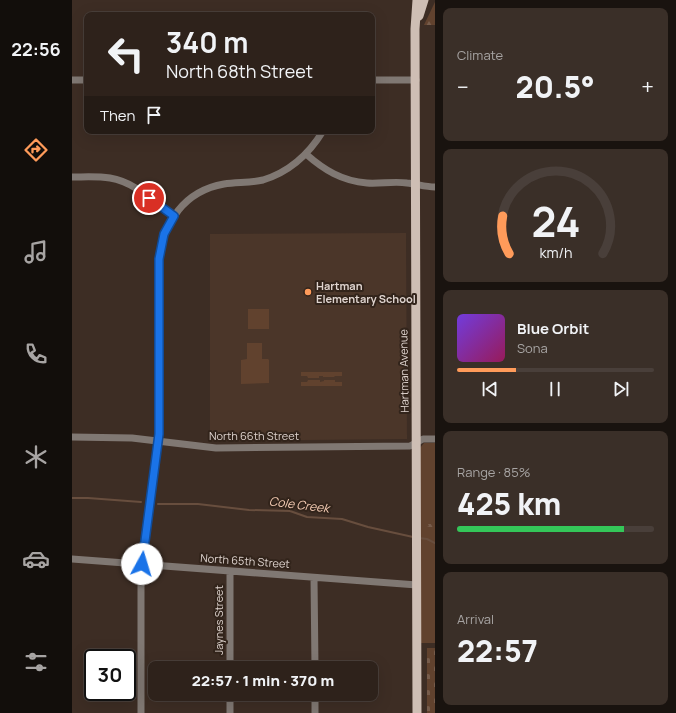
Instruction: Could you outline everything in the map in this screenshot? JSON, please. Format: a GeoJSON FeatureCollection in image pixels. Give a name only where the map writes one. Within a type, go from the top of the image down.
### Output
{"type":"FeatureCollection","features":[{"type":"Feature","properties":{"kind":"main road","name":"Hartman Avenue"},"geometry":{"type":"LineString","coordinates":[[417,0],[415,11],[417,713]]}},
{"type":"Feature","properties":{"kind":"main road","name":"Hartman Avenue"},"geometry":{"type":"LineString","coordinates":[[415,29],[424,0]]}},
{"type":"Feature","properties":{"kind":"street"},"geometry":{"type":"LineString","coordinates":[[72,80],[84,80]]}},
{"type":"Feature","properties":{"kind":"street"},"geometry":{"type":"LineString","coordinates":[[375,80],[416,80]]}},
{"type":"Feature","properties":{"kind":"street"},"geometry":{"type":"LineString","coordinates":[[141,713],[142,564],[158,441],[159,259],[164,234],[174,216],[186,202],[204,191],[222,184],[254,182],[271,177],[290,167],[306,154],[321,134]]}},
{"type":"Feature","properties":{"kind":"street"},"geometry":{"type":"LineString","coordinates":[[306,154],[322,168],[344,179],[367,183],[407,183],[425,187],[435,187]]}},
{"type":"Feature","properties":{"kind":"street"},"geometry":{"type":"LineString","coordinates":[[72,177],[101,177],[119,180],[137,189],[174,216]]}},
{"type":"Feature","properties":{"kind":"street","name":"North 66th Street"},"geometry":{"type":"LineString","coordinates":[[72,437],[110,437],[216,448],[410,446],[423,439],[435,439]]}},
{"type":"Feature","properties":{"kind":"street","name":"North 65th Street"},"geometry":{"type":"LineString","coordinates":[[72,559],[417,585]]}},
{"type":"Feature","properties":{"kind":"street","name":"Jaynes Street"},"geometry":{"type":"LineString","coordinates":[[230,571],[230,661]]}},
{"type":"Feature","properties":{"kind":"street"},"geometry":{"type":"LineString","coordinates":[[314,578],[315,661]]}},
{"type":"Feature","properties":{"kind":"street"},"geometry":{"type":"LineString","coordinates":[[230,701],[230,713]]}},
{"type":"Feature","properties":{"kind":"street"},"geometry":{"type":"LineString","coordinates":[[315,701],[315,713]]}},
{"type":"Feature","properties":{"kind":"shaded area","name":"Hartman Elementary School"},"geometry":{"type":"Polygon","coordinates":[[[406,233],[407,439],[210,441],[210,234],[406,233]]]}},
{"type":"Feature","properties":{"kind":"green space"},"geometry":{"type":"Polygon","coordinates":[[[435,2],[435,25],[424,25],[435,2]]]}},
{"type":"Feature","properties":{"kind":"green space"},"geometry":{"type":"Polygon","coordinates":[[[248,309],[269,309],[269,329],[248,329],[248,309]]]}},
{"type":"Feature","properties":{"kind":"green space"},"geometry":{"type":"Polygon","coordinates":[[[247,343],[262,343],[262,359],[269,360],[269,383],[241,384],[241,360],[247,359],[247,343]]]}},
{"type":"Feature","properties":{"kind":"green space"},"geometry":{"type":"Polygon","coordinates":[[[301,372],[342,372],[342,376],[319,376],[319,378],[308,378],[307,376],[301,376],[301,372]]]}},
{"type":"Feature","properties":{"kind":"green space"},"geometry":{"type":"Polygon","coordinates":[[[308,380],[320,380],[320,382],[324,380],[335,380],[335,382],[342,382],[342,386],[301,386],[301,382],[307,382],[308,380]]]}},
{"type":"Feature","properties":{"kind":"green space"},"geometry":{"type":"Polygon","coordinates":[[[424,443],[435,443],[435,643],[421,643],[420,448],[424,443]]]}},
{"type":"Feature","properties":{"kind":"green space"},"geometry":{"type":"Polygon","coordinates":[[[428,524],[435,524],[435,545],[429,540],[424,540],[424,534],[428,532],[425,528],[429,526],[428,524]]]}},
{"type":"Feature","properties":{"kind":"green space"},"geometry":{"type":"Polygon","coordinates":[[[427,648],[435,648],[435,713],[427,713],[427,648]]]}},
{"type":"Feature","properties":{"kind":"waterway","name":"Cole Creek"},"geometry":{"type":"LineString","coordinates":[[72,498],[141,502]]}},
{"type":"Feature","properties":{"kind":"waterway","name":"Cole Creek"},"geometry":{"type":"LineString","coordinates":[[158,504],[198,504],[249,510],[290,511],[307,517],[342,519],[368,527],[413,537]]}},
{"type":"Feature","properties":{"kind":"waterway","name":"Cole Creek"},"geometry":{"type":"LineString","coordinates":[[419,538],[427,539],[435,543]]}},
{"type":"Feature","properties":{"kind":"place","name":"Hartman Elementary School"},"geometry":{"type":"Point","coordinates":[308,292]}},
{"type":"Feature","properties":{"kind":"route"},"geometry":{"type":"LineString","coordinates":[[142,564],[159,434],[160,245],[169,222],[174,216],[149,198]]}}]}
